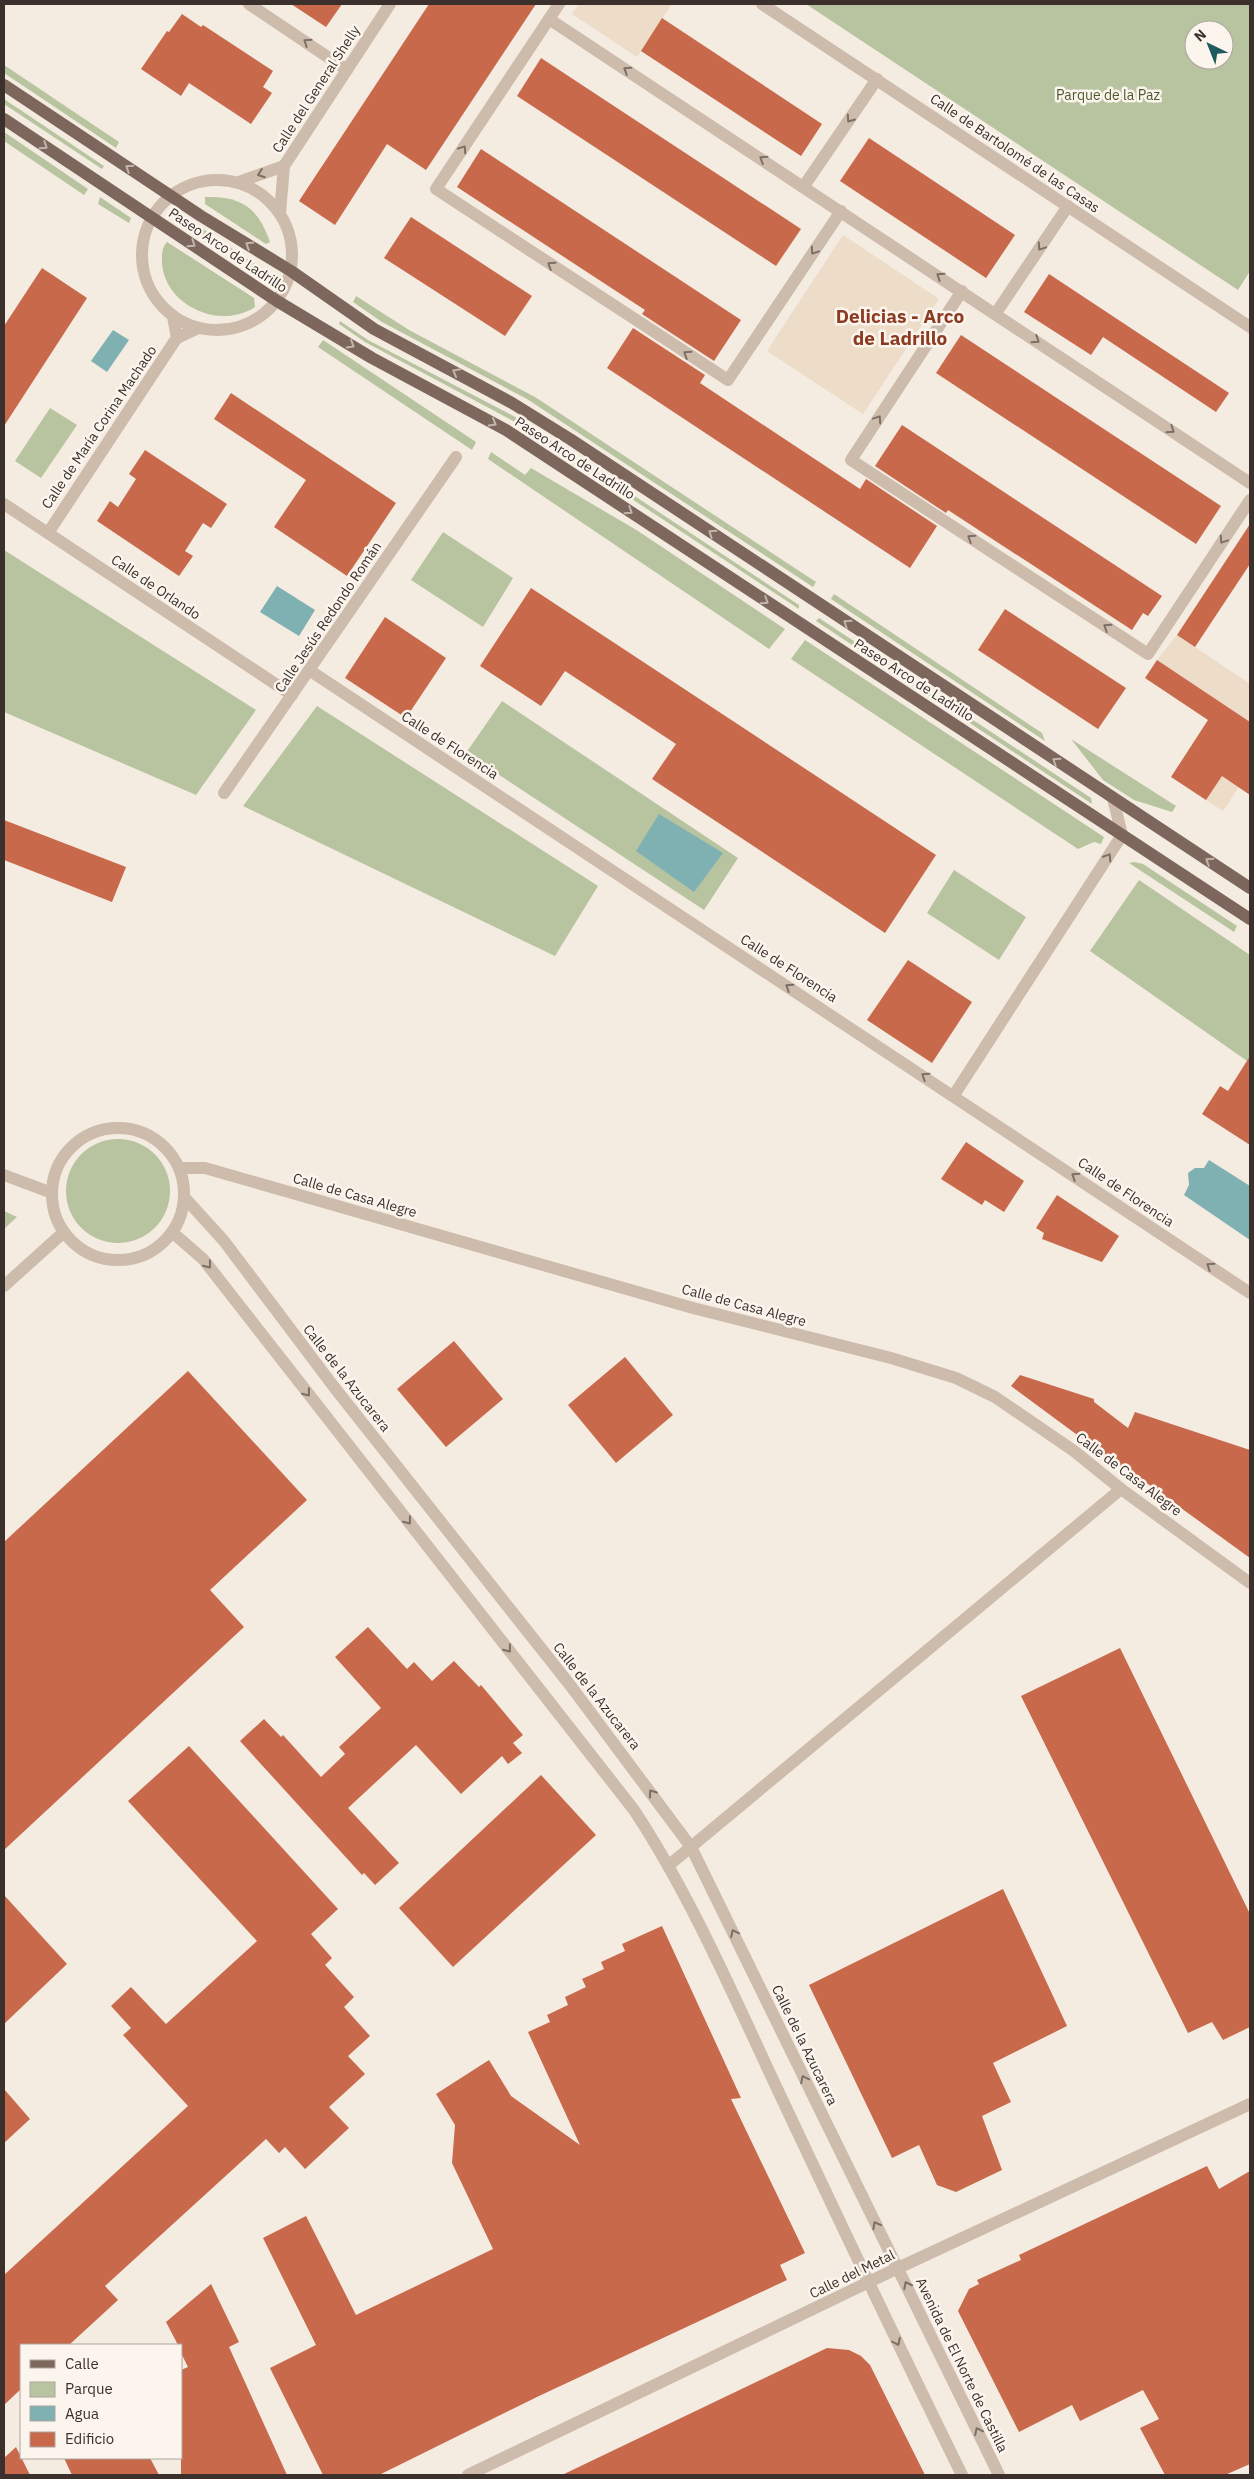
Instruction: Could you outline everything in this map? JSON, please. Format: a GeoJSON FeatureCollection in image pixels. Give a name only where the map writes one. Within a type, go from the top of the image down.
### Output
{"type":"FeatureCollection","features":[{"type":"Feature","properties":{"kind":"main road","name":"Paseo Arco de Ladrillo"},"geometry":{"type":"LineString","coordinates":[[4,85],[170,195],[291,271],[374,329],[512,403],[570,439],[1250,888]]}},
{"type":"Feature","properties":{"kind":"main road","name":"Paseo Arco de Ladrillo"},"geometry":{"type":"LineString","coordinates":[[4,119],[277,300],[372,358],[506,430],[1250,919]]}},
{"type":"Feature","properties":{"kind":"street"},"geometry":{"type":"LineString","coordinates":[[249,4],[347,70]]}},
{"type":"Feature","properties":{"kind":"street","name":"Calle del General Shelly"},"geometry":{"type":"LineString","coordinates":[[280,214],[284,166],[390,4]]}},
{"type":"Feature","properties":{"kind":"street"},"geometry":{"type":"LineString","coordinates":[[559,4],[436,189],[728,380],[842,210]]}},
{"type":"Feature","properties":{"kind":"street","name":"Calle de Bartolomé de las Casas"},"geometry":{"type":"LineString","coordinates":[[762,4],[1250,327]]}},
{"type":"Feature","properties":{"kind":"street"},"geometry":{"type":"LineString","coordinates":[[549,19],[842,210],[1250,483]]}},
{"type":"Feature","properties":{"kind":"street"},"geometry":{"type":"LineString","coordinates":[[804,186],[877,79]]}},
{"type":"Feature","properties":{"kind":"street","name":"Calle del General Shelly"},"geometry":{"type":"LineString","coordinates":[[238,182],[284,166]]}},
{"type":"Feature","properties":{"kind":"street"},"geometry":{"type":"LineString","coordinates":[[223,179],[238,182],[264,196],[280,214],[290,236],[293,253],[291,271],[286,286],[277,300],[264,314],[250,323],[232,329],[214,330],[198,328],[173,317],[154,298],[145,279],[141,258],[144,236],[152,216],[170,195],[198,181],[223,179]]}},
{"type":"Feature","properties":{"kind":"street"},"geometry":{"type":"LineString","coordinates":[[996,313],[1068,206]]}},
{"type":"Feature","properties":{"kind":"street"},"geometry":{"type":"LineString","coordinates":[[962,291],[851,460],[1148,654],[1250,500]]}},
{"type":"Feature","properties":{"kind":"street"},"geometry":{"type":"LineString","coordinates":[[173,317],[177,338],[198,328]]}},
{"type":"Feature","properties":{"kind":"street","name":"Calle de María Corina Machado"},"geometry":{"type":"LineString","coordinates":[[48,533],[177,338]]}},
{"type":"Feature","properties":{"kind":"street","name":"Calle Jesús Redondo Román"},"geometry":{"type":"LineString","coordinates":[[224,793],[456,458]]}},
{"type":"Feature","properties":{"kind":"street","name":"Calle de Orlando"},"geometry":{"type":"LineString","coordinates":[[4,504],[292,695]]}},
{"type":"Feature","properties":{"kind":"street","name":"Calle de Florencia"},"geometry":{"type":"LineString","coordinates":[[309,670],[954,1095],[1250,1293]]}},
{"type":"Feature","properties":{"kind":"street"},"geometry":{"type":"LineString","coordinates":[[954,1095],[1122,835],[1112,798]]}},
{"type":"Feature","properties":{"kind":"street"},"geometry":{"type":"LineString","coordinates":[[112,1128],[133,1129],[152,1136],[168,1150],[179,1168],[184,1182],[184,1198],[178,1222],[172,1232],[157,1248],[138,1257],[118,1260],[97,1257],[78,1247],[64,1232],[53,1207],[52,1193],[56,1170],[61,1160],[74,1144],[92,1132],[112,1128]]}},
{"type":"Feature","properties":{"kind":"street","name":"Calle de Casa Alegre"},"geometry":{"type":"LineString","coordinates":[[179,1168],[205,1168],[693,1308],[891,1358],[956,1378],[995,1397],[1074,1451],[1121,1489],[1250,1582]]}},
{"type":"Feature","properties":{"kind":"street"},"geometry":{"type":"LineString","coordinates":[[4,1175],[52,1193]]}},
{"type":"Feature","properties":{"kind":"street","name":"Calle de la Azucarera"},"geometry":{"type":"LineString","coordinates":[[184,1198],[224,1241],[334,1387],[587,1708],[691,1847],[867,2209],[898,2268]]}},
{"type":"Feature","properties":{"kind":"street"},"geometry":{"type":"LineString","coordinates":[[4,1286],[64,1232]]}},
{"type":"Feature","properties":{"kind":"street"},"geometry":{"type":"LineString","coordinates":[[172,1232],[203,1259],[634,1810],[696,1917],[868,2283],[962,2475]]}},
{"type":"Feature","properties":{"kind":"street"},"geometry":{"type":"LineString","coordinates":[[668,1866],[1121,1489]]}},
{"type":"Feature","properties":{"kind":"street","name":"Calle del Metal"},"geometry":{"type":"LineString","coordinates":[[468,2475],[898,2268],[1250,2104]]}},
{"type":"Feature","properties":{"kind":"street","name":"Avenida de El Norte de Castilla"},"geometry":{"type":"LineString","coordinates":[[898,2268],[999,2475]]}},
{"type":"Feature","properties":{"kind":"green space","name":"Parque de la Paz"},"geometry":{"type":"Polygon","coordinates":[[[806,4],[1250,4],[1250,271],[1238,290],[806,4]]]}},
{"type":"Feature","properties":{"kind":"green space"},"geometry":{"type":"Polygon","coordinates":[[[4,65],[119,142],[116,148],[4,73],[4,65]]]}},
{"type":"Feature","properties":{"kind":"green space"},"geometry":{"type":"Polygon","coordinates":[[[4,99],[104,166],[102,169],[4,104],[4,99]]]}},
{"type":"Feature","properties":{"kind":"green space"},"geometry":{"type":"Polygon","coordinates":[[[4,132],[88,189],[84,195],[4,141],[4,132]]]}},
{"type":"Feature","properties":{"kind":"green space"},"geometry":{"type":"Polygon","coordinates":[[[100,197],[131,218],[129,223],[98,204],[100,197]]]}},
{"type":"Feature","properties":{"kind":"green space"},"geometry":{"type":"Polygon","coordinates":[[[205,197],[229,199],[247,206],[260,220],[270,242],[266,244],[205,204],[205,197]]]}},
{"type":"Feature","properties":{"kind":"green space"},"geometry":{"type":"Polygon","coordinates":[[[181,214],[256,265],[263,276],[186,227],[181,214]]]}},
{"type":"Feature","properties":{"kind":"green space"},"geometry":{"type":"Polygon","coordinates":[[[167,242],[254,298],[255,307],[241,314],[227,316],[212,315],[184,303],[173,292],[166,279],[162,255],[167,242]]]}},
{"type":"Feature","properties":{"kind":"green space"},"geometry":{"type":"Polygon","coordinates":[[[356,296],[409,330],[535,397],[816,582],[813,587],[527,399],[382,322],[353,302],[356,296]]]}},
{"type":"Feature","properties":{"kind":"green space"},"geometry":{"type":"Polygon","coordinates":[[[340,321],[368,340],[517,418],[799,605],[799,609],[515,422],[365,342],[339,324],[340,321]]]}},
{"type":"Feature","properties":{"kind":"green space"},"geometry":{"type":"Polygon","coordinates":[[[323,340],[476,442],[472,450],[318,347],[323,340]]]}},
{"type":"Feature","properties":{"kind":"green space"},"geometry":{"type":"Polygon","coordinates":[[[50,408],[77,425],[41,478],[15,461],[50,408]]]}},
{"type":"Feature","properties":{"kind":"green space"},"geometry":{"type":"Polygon","coordinates":[[[491,452],[525,475],[531,468],[638,531],[785,629],[769,649],[488,459],[491,452]]]}},
{"type":"Feature","properties":{"kind":"green space"},"geometry":{"type":"Polygon","coordinates":[[[443,532],[513,578],[483,627],[411,580],[443,532]]]}},
{"type":"Feature","properties":{"kind":"green space"},"geometry":{"type":"Polygon","coordinates":[[[4,550],[256,710],[196,795],[4,712],[4,550]]]}},
{"type":"Feature","properties":{"kind":"green space"},"geometry":{"type":"Polygon","coordinates":[[[834,594],[1042,733],[1045,741],[831,599],[834,594]]]}},
{"type":"Feature","properties":{"kind":"green space"},"geometry":{"type":"Polygon","coordinates":[[[819,618],[1091,798],[1092,804],[816,621],[819,618]]]}},
{"type":"Feature","properties":{"kind":"green space"},"geometry":{"type":"Polygon","coordinates":[[[805,640],[1104,837],[1101,844],[1094,842],[1078,849],[791,659],[805,640]]]}},
{"type":"Feature","properties":{"kind":"green space"},"geometry":{"type":"Polygon","coordinates":[[[502,701],[738,858],[704,910],[466,753],[502,701]]]}},
{"type":"Feature","properties":{"kind":"green space"},"geometry":{"type":"Polygon","coordinates":[[[317,706],[598,886],[555,956],[243,806],[317,706]]]}},
{"type":"Feature","properties":{"kind":"green space"},"geometry":{"type":"Polygon","coordinates":[[[1071,739],[1176,806],[1172,812],[1134,800],[1103,780],[1071,739]]]}},
{"type":"Feature","properties":{"kind":"green space"},"geometry":{"type":"Polygon","coordinates":[[[1129,863],[1143,864],[1237,926],[1234,932],[1129,863]]]}},
{"type":"Feature","properties":{"kind":"green space"},"geometry":{"type":"Polygon","coordinates":[[[954,870],[1026,917],[999,960],[927,913],[954,870]]]}},
{"type":"Feature","properties":{"kind":"green space"},"geometry":{"type":"Polygon","coordinates":[[[1139,880],[1250,955],[1250,1063],[1090,951],[1139,880]]]}},
{"type":"Feature","properties":{"kind":"green space"},"geometry":{"type":"Polygon","coordinates":[[[118,1139],[138,1143],[155,1154],[166,1171],[170,1191],[166,1211],[155,1228],[138,1239],[118,1243],[98,1239],[81,1228],[70,1211],[66,1191],[70,1171],[81,1154],[98,1143],[118,1139]]]}},
{"type":"Feature","properties":{"kind":"green space"},"geometry":{"type":"Polygon","coordinates":[[[4,1211],[17,1217],[4,1229],[4,1211]]]}},
{"type":"Feature","properties":{"kind":"shaded area"},"geometry":{"type":"Polygon","coordinates":[[[579,4],[672,4],[637,57],[572,14],[579,4]]]}},
{"type":"Feature","properties":{"kind":"shaded area"},"geometry":{"type":"Polygon","coordinates":[[[843,235],[939,299],[863,414],[767,351],[843,235]]]}},
{"type":"Feature","properties":{"kind":"shaded area"},"geometry":{"type":"Polygon","coordinates":[[[1177,635],[1250,684],[1250,722],[1157,660],[1177,635]]]}},
{"type":"Feature","properties":{"kind":"shaded area"},"geometry":{"type":"Polygon","coordinates":[[[1250,733],[1250,770],[1223,811],[1206,800],[1250,733]]]}},
{"type":"Feature","properties":{"kind":"water"},"geometry":{"type":"Polygon","coordinates":[[[113,330],[129,340],[107,372],[91,361],[113,330]]]}},
{"type":"Feature","properties":{"kind":"water"},"geometry":{"type":"Polygon","coordinates":[[[277,586],[315,610],[299,636],[260,612],[277,586]]]}},
{"type":"Feature","properties":{"kind":"water"},"geometry":{"type":"Polygon","coordinates":[[[659,814],[723,853],[694,892],[636,851],[659,814]]]}},
{"type":"Feature","properties":{"kind":"water"},"geometry":{"type":"Polygon","coordinates":[[[1209,1160],[1250,1186],[1250,1240],[1184,1195],[1189,1185],[1188,1173],[1195,1168],[1204,1168],[1209,1160]]]}},
{"type":"Feature","properties":{"kind":"building"},"geometry":{"type":"Polygon","coordinates":[[[291,4],[342,4],[326,27],[291,4]]]}},
{"type":"Feature","properties":{"kind":"building"},"geometry":{"type":"Polygon","coordinates":[[[429,4],[536,4],[426,170],[387,144],[335,225],[299,201],[429,4]]]}},
{"type":"Feature","properties":{"kind":"building"},"geometry":{"type":"Polygon","coordinates":[[[182,14],[201,27],[203,25],[273,71],[263,87],[272,93],[251,124],[189,83],[181,96],[141,69],[167,31],[169,32],[182,14]]]}},
{"type":"Feature","properties":{"kind":"building"},"geometry":{"type":"Polygon","coordinates":[[[662,18],[822,124],[801,156],[641,51],[662,18]]]}},
{"type":"Feature","properties":{"kind":"building"},"geometry":{"type":"Polygon","coordinates":[[[541,58],[801,229],[776,266],[517,96],[541,58]]]}},
{"type":"Feature","properties":{"kind":"building"},"geometry":{"type":"Polygon","coordinates":[[[869,138],[1015,235],[986,278],[840,181],[869,138]]]}},
{"type":"Feature","properties":{"kind":"building"},"geometry":{"type":"Polygon","coordinates":[[[481,149],[741,320],[714,361],[642,314],[645,310],[457,187],[481,149]]]}},
{"type":"Feature","properties":{"kind":"building"},"geometry":{"type":"Polygon","coordinates":[[[411,217],[532,296],[505,336],[384,258],[411,217]]]}},
{"type":"Feature","properties":{"kind":"building"},"geometry":{"type":"Polygon","coordinates":[[[42,268],[87,298],[4,426],[4,326],[42,268]]]}},
{"type":"Feature","properties":{"kind":"building"},"geometry":{"type":"Polygon","coordinates":[[[1049,274],[1229,393],[1216,412],[1103,337],[1091,355],[1024,312],[1049,274]]]}},
{"type":"Feature","properties":{"kind":"building"},"geometry":{"type":"Polygon","coordinates":[[[633,328],[705,375],[700,383],[860,489],[866,479],[937,526],[910,568],[607,368],[633,328]]]}},
{"type":"Feature","properties":{"kind":"building"},"geometry":{"type":"Polygon","coordinates":[[[961,335],[1221,506],[1196,544],[936,373],[961,335]]]}},
{"type":"Feature","properties":{"kind":"building"},"geometry":{"type":"Polygon","coordinates":[[[231,393],[396,503],[347,576],[274,527],[306,480],[214,419],[231,393]]]}},
{"type":"Feature","properties":{"kind":"building"},"geometry":{"type":"Polygon","coordinates":[[[902,425],[1162,596],[1148,616],[1143,613],[1132,630],[948,510],[946,513],[875,466],[902,425]]]}},
{"type":"Feature","properties":{"kind":"building"},"geometry":{"type":"Polygon","coordinates":[[[145,450],[227,504],[211,528],[203,523],[185,551],[193,556],[179,576],[97,521],[110,501],[118,507],[136,479],[129,474],[145,450]]]}},
{"type":"Feature","properties":{"kind":"building"},"geometry":{"type":"Polygon","coordinates":[[[1250,524],[1250,564],[1195,647],[1177,635],[1250,524]]]}},
{"type":"Feature","properties":{"kind":"building"},"geometry":{"type":"Polygon","coordinates":[[[531,588],[936,855],[885,933],[652,779],[676,744],[565,671],[541,706],[480,666],[531,588]]]}},
{"type":"Feature","properties":{"kind":"building"},"geometry":{"type":"Polygon","coordinates":[[[1005,609],[1126,688],[1098,729],[978,650],[1005,609]]]}},
{"type":"Feature","properties":{"kind":"building"},"geometry":{"type":"Polygon","coordinates":[[[385,617],[446,658],[406,718],[345,678],[385,617]]]}},
{"type":"Feature","properties":{"kind":"building"},"geometry":{"type":"Polygon","coordinates":[[[1157,660],[1250,722],[1250,795],[1222,776],[1206,800],[1171,777],[1208,720],[1145,678],[1157,660]]]}},
{"type":"Feature","properties":{"kind":"building"},"geometry":{"type":"Polygon","coordinates":[[[4,820],[126,867],[112,902],[4,860],[4,820]]]}},
{"type":"Feature","properties":{"kind":"building"},"geometry":{"type":"Polygon","coordinates":[[[908,960],[972,1002],[932,1063],[867,1020],[908,960]]]}},
{"type":"Feature","properties":{"kind":"building"},"geometry":{"type":"Polygon","coordinates":[[[1250,1056],[1250,1145],[1202,1114],[1220,1086],[1228,1091],[1250,1056]]]}},
{"type":"Feature","properties":{"kind":"building"},"geometry":{"type":"Polygon","coordinates":[[[966,1142],[1024,1181],[1004,1212],[985,1200],[982,1205],[941,1179],[966,1142]]]}},
{"type":"Feature","properties":{"kind":"building"},"geometry":{"type":"Polygon","coordinates":[[[1057,1195],[1119,1236],[1102,1262],[1042,1239],[1044,1233],[1036,1228],[1057,1195]]]}},
{"type":"Feature","properties":{"kind":"building"},"geometry":{"type":"Polygon","coordinates":[[[454,1341],[503,1399],[446,1447],[397,1389],[454,1341]]]}},
{"type":"Feature","properties":{"kind":"building"},"geometry":{"type":"Polygon","coordinates":[[[625,1357],[673,1415],[616,1463],[568,1405],[625,1357]]]}},
{"type":"Feature","properties":{"kind":"building"},"geometry":{"type":"Polygon","coordinates":[[[188,1371],[307,1500],[210,1590],[244,1627],[4,1850],[4,1542],[188,1371]]]}},
{"type":"Feature","properties":{"kind":"building"},"geometry":{"type":"Polygon","coordinates":[[[1020,1375],[1094,1399],[1094,1402],[1128,1428],[1135,1412],[1250,1450],[1250,1558],[1123,1466],[1122,1468],[1011,1386],[1020,1375]]]}},
{"type":"Feature","properties":{"kind":"building"},"geometry":{"type":"Polygon","coordinates":[[[368,1627],[407,1669],[414,1662],[432,1681],[454,1661],[479,1687],[481,1685],[523,1735],[513,1743],[522,1753],[508,1764],[502,1756],[461,1794],[416,1745],[348,1808],[399,1863],[375,1885],[364,1873],[362,1875],[240,1741],[264,1719],[281,1737],[283,1735],[321,1777],[345,1754],[339,1747],[381,1708],[335,1657],[368,1627]]]}},
{"type":"Feature","properties":{"kind":"building"},"geometry":{"type":"Polygon","coordinates":[[[1120,1648],[1250,1914],[1250,2027],[1223,2040],[1212,2022],[1188,2033],[1021,1696],[1120,1648]]]}},
{"type":"Feature","properties":{"kind":"building"},"geometry":{"type":"Polygon","coordinates":[[[189,1746],[338,1909],[311,1934],[332,1958],[325,1965],[354,1997],[344,2007],[370,2036],[348,2056],[365,2074],[329,2107],[349,2128],[305,2169],[285,2147],[279,2153],[266,2139],[105,2286],[118,2300],[70,2344],[20,2344],[20,2390],[4,2405],[4,2275],[188,2106],[123,2035],[131,2028],[111,2006],[131,1987],[166,2024],[257,1941],[128,1801],[189,1746]]]}},
{"type":"Feature","properties":{"kind":"building"},"geometry":{"type":"Polygon","coordinates":[[[541,1775],[596,1835],[453,1967],[399,1908],[541,1775]]]}},
{"type":"Feature","properties":{"kind":"building"},"geometry":{"type":"Polygon","coordinates":[[[1003,1889],[1067,2026],[993,2063],[1011,2102],[982,2116],[1002,2170],[956,2192],[937,2185],[919,2145],[892,2158],[809,1985],[1003,1889]]]}},
{"type":"Feature","properties":{"kind":"building"},"geometry":{"type":"Polygon","coordinates":[[[4,1895],[67,1964],[4,2024],[4,1895]]]}},
{"type":"Feature","properties":{"kind":"building"},"geometry":{"type":"Polygon","coordinates":[[[662,1926],[741,2098],[731,2099],[805,2253],[780,2265],[787,2280],[539,2396],[379,2475],[323,2475],[270,2368],[316,2345],[263,2238],[306,2216],[356,2315],[493,2249],[452,2163],[455,2125],[436,2094],[489,2060],[511,2096],[580,2145],[528,2032],[550,2022],[547,2015],[568,2005],[565,1997],[586,1987],[582,1979],[604,1969],[601,1962],[625,1951],[622,1944],[662,1926]]]}},
{"type":"Feature","properties":{"kind":"building"},"geometry":{"type":"Polygon","coordinates":[[[4,2089],[30,2119],[4,2143],[4,2089]]]}},
{"type":"Feature","properties":{"kind":"building"},"geometry":{"type":"Polygon","coordinates":[[[1207,2166],[1219,2189],[1250,2171],[1250,2464],[1225,2475],[1165,2475],[1140,2428],[1159,2419],[1143,2390],[1080,2421],[1072,2405],[1019,2432],[958,2311],[969,2289],[979,2284],[977,2280],[1021,2260],[1019,2255],[1207,2166]]]}},
{"type":"Feature","properties":{"kind":"building"},"geometry":{"type":"Polygon","coordinates":[[[211,2284],[239,2342],[229,2347],[287,2475],[181,2475],[182,2370],[188,2367],[182,2355],[182,2344],[177,2344],[166,2322],[211,2284]]]}},
{"type":"Feature","properties":{"kind":"building"},"geometry":{"type":"Polygon","coordinates":[[[827,2348],[849,2350],[861,2356],[870,2365],[925,2475],[562,2475],[827,2348]]]}},
{"type":"Feature","properties":{"kind":"building"},"geometry":{"type":"Polygon","coordinates":[[[16,2447],[20,2459],[22,2459],[30,2475],[4,2475],[4,2458],[16,2447]]]}},
{"type":"Feature","properties":{"kind":"building"},"geometry":{"type":"Polygon","coordinates":[[[64,2459],[151,2459],[159,2475],[72,2475],[64,2459]]]}},
{"type":"Feature","properties":{"kind":"district","name":"Delicias - Arco de Ladrillo"},"geometry":{"type":"Point","coordinates":[900,327]}}]}
